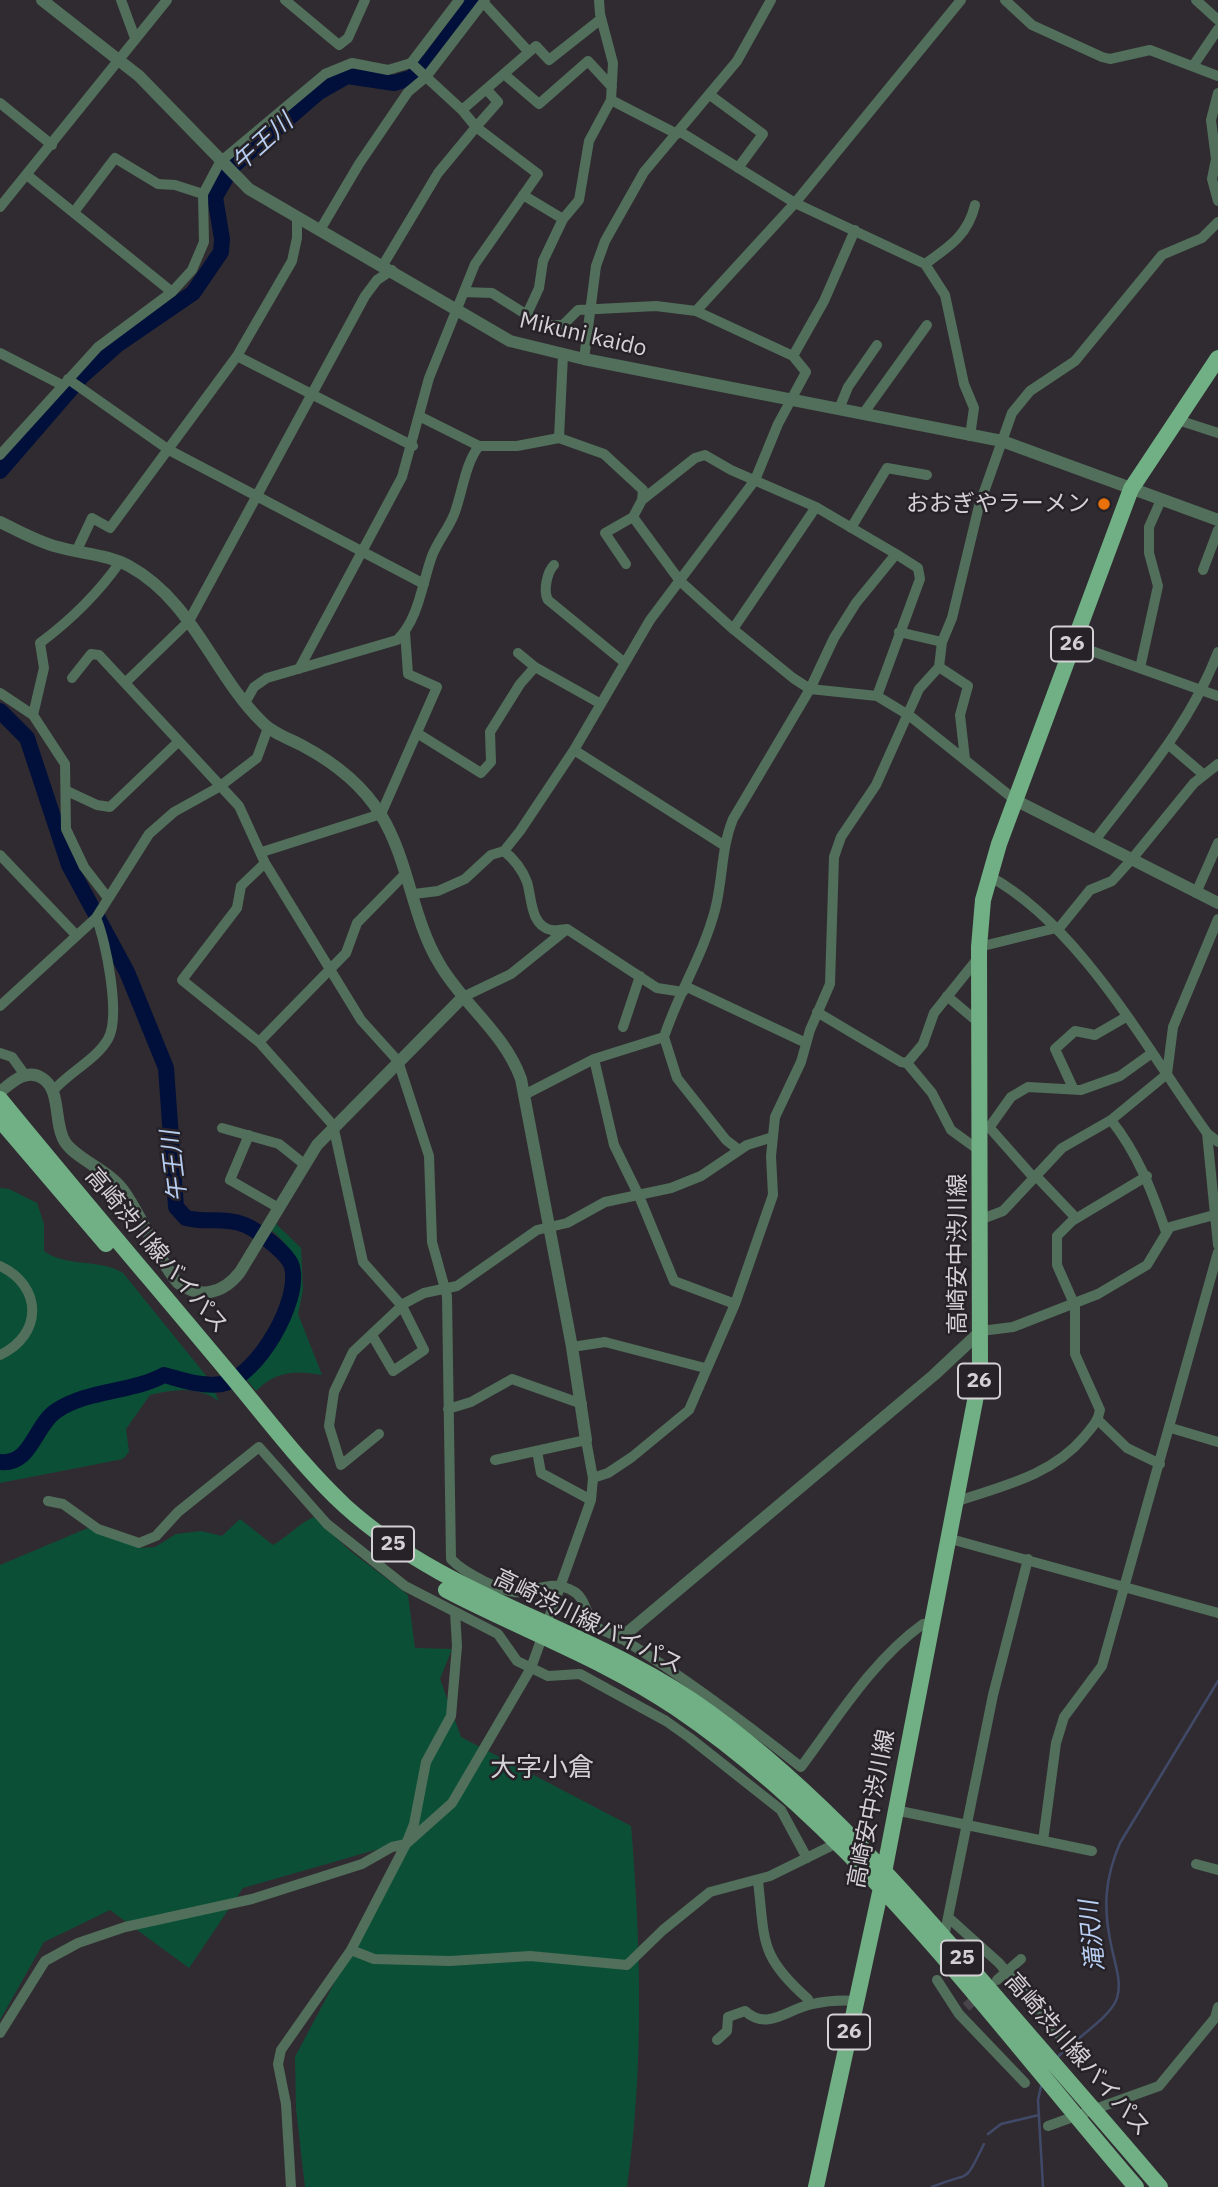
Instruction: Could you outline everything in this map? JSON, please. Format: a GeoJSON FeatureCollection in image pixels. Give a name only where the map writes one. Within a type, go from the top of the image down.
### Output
{"type":"FeatureCollection","features":[{"type":"Feature","properties":{"kind":"main road","name":"高崎安中渋川線"},"geometry":{"type":"LineString","coordinates":[[816,2187],[881,1888],[980,1375],[981,1151],[984,1130],[979,952],[989,876],[1131,489],[1218,358]]}},
{"type":"Feature","properties":{"kind":"main road","name":"高崎渋川線バイパス"},"geometry":{"type":"LineString","coordinates":[[0,1098],[277,1432],[345,1506],[396,1545],[445,1577],[545,1630],[684,1713],[763,1776],[837,1843],[881,1888],[1136,2187]]}},
{"type":"Feature","properties":{"kind":"main road","name":"高崎渋川線バイパス"},"geometry":{"type":"LineString","coordinates":[[0,1120],[269,1440],[339,1513],[388,1554],[427,1579],[660,1680],[711,1713],[774,1764],[852,1836],[884,1871],[1160,2187]]}},
{"type":"Feature","properties":{"kind":"street","name":"Mikuni kaido"},"geometry":{"type":"LineString","coordinates":[[42,0],[120,58],[162,97],[222,164],[249,189],[510,341],[563,355],[1002,441],[1218,520]]}},
{"type":"Feature","properties":{"kind":"street"},"geometry":{"type":"LineString","coordinates":[[121,0],[135,38]]}},
{"type":"Feature","properties":{"kind":"street"},"geometry":{"type":"LineString","coordinates":[[0,207],[167,0]]}},
{"type":"Feature","properties":{"kind":"street"},"geometry":{"type":"LineString","coordinates":[[285,0],[339,45],[352,63]]}},
{"type":"Feature","properties":{"kind":"street"},"geometry":{"type":"LineString","coordinates":[[339,45],[348,38],[365,0]]}},
{"type":"Feature","properties":{"kind":"street"},"geometry":{"type":"LineString","coordinates":[[0,454],[98,347],[172,292],[199,258],[205,228],[203,194],[222,164],[325,74],[352,63],[388,71],[412,64],[459,0]]}},
{"type":"Feature","properties":{"kind":"street"},"geometry":{"type":"LineString","coordinates":[[527,314],[539,288],[543,261],[563,219],[579,200],[589,141],[611,100],[611,52],[601,19],[599,0]]}},
{"type":"Feature","properties":{"kind":"street"},"geometry":{"type":"LineString","coordinates":[[584,359],[596,266],[605,241],[644,172],[737,61],[771,0]]}},
{"type":"Feature","properties":{"kind":"street"},"geometry":{"type":"LineString","coordinates":[[696,311],[795,203],[961,0]]}},
{"type":"Feature","properties":{"kind":"street"},"geometry":{"type":"LineString","coordinates":[[1005,0],[1032,24],[1102,57],[1110,59],[1150,50],[1218,76]]}},
{"type":"Feature","properties":{"kind":"street"},"geometry":{"type":"LineString","coordinates":[[1196,0],[1218,20]]}},
{"type":"Feature","properties":{"kind":"street"},"geometry":{"type":"LineString","coordinates":[[320,230],[359,164],[408,93],[426,77],[484,1],[528,51]]}},
{"type":"Feature","properties":{"kind":"street"},"geometry":{"type":"LineString","coordinates":[[462,110],[528,51],[536,46],[549,60],[601,19]]}},
{"type":"Feature","properties":{"kind":"street"},"geometry":{"type":"LineString","coordinates":[[1193,66],[1218,29]]}},
{"type":"Feature","properties":{"kind":"street"},"geometry":{"type":"LineString","coordinates":[[504,74],[540,104],[588,61],[612,87]]}},
{"type":"Feature","properties":{"kind":"street"},"geometry":{"type":"LineString","coordinates":[[299,669],[402,477],[421,417],[429,378],[475,264],[538,174],[476,127],[462,110],[412,64]]}},
{"type":"Feature","properties":{"kind":"street"},"geometry":{"type":"LineString","coordinates":[[125,683],[190,621],[365,296],[388,268],[438,173],[498,102],[487,90]]}},
{"type":"Feature","properties":{"kind":"street"},"geometry":{"type":"LineString","coordinates":[[1218,93],[1211,120],[1216,159],[1212,179],[1218,201]]}},
{"type":"Feature","properties":{"kind":"street"},"geometry":{"type":"LineString","coordinates":[[710,95],[764,134],[738,168]]}},
{"type":"Feature","properties":{"kind":"street"},"geometry":{"type":"LineString","coordinates":[[611,100],[678,132],[795,203],[925,264],[944,295],[964,384],[974,408],[970,436]]}},
{"type":"Feature","properties":{"kind":"street"},"geometry":{"type":"LineString","coordinates":[[0,103],[52,145]]}},
{"type":"Feature","properties":{"kind":"street"},"geometry":{"type":"LineString","coordinates":[[74,212],[115,158],[158,184],[175,185],[203,194]]}},
{"type":"Feature","properties":{"kind":"street"},"geometry":{"type":"LineString","coordinates":[[27,175],[172,292]]}},
{"type":"Feature","properties":{"kind":"street"},"geometry":{"type":"LineString","coordinates":[[523,195],[563,219]]}},
{"type":"Feature","properties":{"kind":"street"},"geometry":{"type":"LineString","coordinates":[[925,264],[954,244],[966,230],[975,205]]}},
{"type":"Feature","properties":{"kind":"street"},"geometry":{"type":"LineString","coordinates":[[76,552],[92,518],[110,528],[237,356],[292,261],[298,237],[297,217]]}},
{"type":"Feature","properties":{"kind":"street"},"geometry":{"type":"LineString","coordinates":[[593,1478],[608,1473],[632,1457],[689,1409],[735,1304],[773,1195],[775,1117],[801,1062],[817,1012],[830,984],[833,969],[834,857],[841,837],[876,785],[910,716],[919,689],[939,667],[942,642],[951,618],[979,506],[1002,441],[1020,401],[1075,361],[1162,255],[1202,238],[1218,222]]}},
{"type":"Feature","properties":{"kind":"street"},"geometry":{"type":"LineString","coordinates":[[793,355],[824,301],[855,230]]}},
{"type":"Feature","properties":{"kind":"street"},"geometry":{"type":"LineString","coordinates":[[414,894],[438,891],[465,879],[491,855],[504,850],[574,750],[650,620],[755,480],[806,372],[793,355],[696,311],[656,306],[578,310],[563,325],[543,325],[492,293],[464,292]]}},
{"type":"Feature","properties":{"kind":"street"},"geometry":{"type":"LineString","coordinates":[[863,414],[928,325]]}},
{"type":"Feature","properties":{"kind":"street"},"geometry":{"type":"LineString","coordinates":[[839,409],[848,387],[877,345]]}},
{"type":"Feature","properties":{"kind":"street"},"geometry":{"type":"LineString","coordinates":[[0,353],[67,381],[117,411],[169,450],[424,584]]}},
{"type":"Feature","properties":{"kind":"street"},"geometry":{"type":"LineString","coordinates":[[559,438],[563,355]]}},
{"type":"Feature","properties":{"kind":"street"},"geometry":{"type":"LineString","coordinates":[[237,356],[413,446]]}},
{"type":"Feature","properties":{"kind":"street"},"geometry":{"type":"LineString","coordinates":[[421,417],[480,446],[517,446],[559,438],[604,454],[643,490],[642,500],[634,517],[605,533],[626,564]]}},
{"type":"Feature","properties":{"kind":"street"},"geometry":{"type":"LineString","coordinates":[[1178,420],[1218,433]]}},
{"type":"Feature","properties":{"kind":"street"},"geometry":{"type":"LineString","coordinates":[[246,701],[259,682],[372,649],[397,640],[405,632],[433,553],[454,515],[473,454],[480,446]]}},
{"type":"Feature","properties":{"kind":"street"},"geometry":{"type":"LineString","coordinates":[[642,500],[700,455],[816,507],[918,568],[920,579],[877,696]]}},
{"type":"Feature","properties":{"kind":"street"},"geometry":{"type":"LineString","coordinates":[[851,528],[887,468],[927,475]]}},
{"type":"Feature","properties":{"kind":"street"},"geometry":{"type":"LineString","coordinates":[[1140,668],[1158,586],[1149,553],[1149,527],[1161,500]]}},
{"type":"Feature","properties":{"kind":"street"},"geometry":{"type":"LineString","coordinates":[[733,629],[816,507]]}},
{"type":"Feature","properties":{"kind":"street"},"geometry":{"type":"LineString","coordinates":[[634,517],[680,581],[733,629],[810,689],[877,696],[910,716],[1015,800],[1218,903]]}},
{"type":"Feature","properties":{"kind":"street"},"geometry":{"type":"LineString","coordinates":[[0,522],[45,544],[76,552],[94,553],[120,562],[160,588],[190,621],[268,728],[337,766],[367,794],[380,814],[414,894],[425,937],[443,971],[511,1055],[526,1094],[593,1478],[591,1500],[531,1668],[457,1795],[405,1844],[392,1847],[362,1864],[252,1899],[125,1927],[78,1943],[45,1961],[0,2033]]}},
{"type":"Feature","properties":{"kind":"street"},"geometry":{"type":"LineString","coordinates":[[1203,570],[1213,558],[1218,530]]}},
{"type":"Feature","properties":{"kind":"street"},"geometry":{"type":"LineString","coordinates":[[739,1150],[726,1140],[677,1078],[664,1037],[685,990],[715,909],[725,846],[733,819],[810,689],[834,638],[856,603],[895,554]]}},
{"type":"Feature","properties":{"kind":"street"},"geometry":{"type":"LineString","coordinates":[[33,715],[44,668],[40,643],[74,618],[100,591],[120,562]]}},
{"type":"Feature","properties":{"kind":"street"},"geometry":{"type":"LineString","coordinates":[[554,565],[549,570],[545,595],[548,600],[625,663]]}},
{"type":"Feature","properties":{"kind":"street"},"geometry":{"type":"LineString","coordinates":[[372,1335],[393,1371],[425,1350],[402,1306],[363,1262],[333,1125],[259,1042],[182,980],[237,908],[241,886],[264,857],[380,814],[437,687],[408,674],[405,632]]}},
{"type":"Feature","properties":{"kind":"street"},"geometry":{"type":"LineString","coordinates":[[899,632],[942,642]]}},
{"type":"Feature","properties":{"kind":"street"},"geometry":{"type":"LineString","coordinates":[[1072,644],[1218,696]]}},
{"type":"Feature","properties":{"kind":"street"},"geometry":{"type":"LineString","coordinates":[[1096,839],[1169,745],[1203,691],[1218,652]]}},
{"type":"Feature","properties":{"kind":"street"},"geometry":{"type":"LineString","coordinates":[[518,653],[535,667],[601,705]]}},
{"type":"Feature","properties":{"kind":"street"},"geometry":{"type":"LineString","coordinates":[[72,678],[91,654],[99,655],[239,806],[264,857],[361,1020],[398,1061],[429,1156],[432,1242],[445,1289],[451,1559],[470,1574],[519,1592],[533,1587],[561,1586],[579,1595],[592,1622],[722,1704],[801,1767],[867,1678],[906,1636],[923,1624],[930,1624]]}},
{"type":"Feature","properties":{"kind":"street"},"geometry":{"type":"LineString","coordinates":[[417,733],[481,773],[491,762],[490,732],[520,684],[535,667]]}},
{"type":"Feature","properties":{"kind":"street"},"geometry":{"type":"LineString","coordinates":[[939,667],[968,686],[960,715],[965,759]]}},
{"type":"Feature","properties":{"kind":"street"},"geometry":{"type":"LineString","coordinates":[[0,693],[33,715],[65,764],[65,817],[70,839],[83,867],[107,899]]}},
{"type":"Feature","properties":{"kind":"street"},"geometry":{"type":"LineString","coordinates":[[0,1006],[96,917],[149,834],[174,812],[219,787],[257,758],[268,728]]}},
{"type":"Feature","properties":{"kind":"street"},"geometry":{"type":"LineString","coordinates":[[67,791],[97,805],[110,807],[178,742]]}},
{"type":"Feature","properties":{"kind":"street"},"geometry":{"type":"LineString","coordinates":[[1169,745],[1204,775]]}},
{"type":"Feature","properties":{"kind":"street"},"geometry":{"type":"LineString","coordinates":[[574,750],[725,846]]}},
{"type":"Feature","properties":{"kind":"street"},"geometry":{"type":"LineString","coordinates":[[907,1063],[923,1044],[934,1013],[979,952],[1056,929],[1090,890],[1112,880],[1194,783],[1218,764]]}},
{"type":"Feature","properties":{"kind":"street"},"geometry":{"type":"LineString","coordinates":[[1196,893],[1218,843]]}},
{"type":"Feature","properties":{"kind":"street"},"geometry":{"type":"LineString","coordinates":[[504,850],[516,861],[526,881],[534,916],[538,922],[552,930],[567,929],[657,988],[685,990],[806,1043]]}},
{"type":"Feature","properties":{"kind":"street"},"geometry":{"type":"LineString","coordinates":[[0,855],[76,935]]}},
{"type":"Feature","properties":{"kind":"street"},"geometry":{"type":"LineString","coordinates":[[259,1042],[330,970],[350,947],[353,929],[363,915],[384,898],[406,873]]}},
{"type":"Feature","properties":{"kind":"street"},"geometry":{"type":"LineString","coordinates":[[989,876],[1009,887],[1056,929],[1126,1017],[1207,1133],[1218,1142]]}},
{"type":"Feature","properties":{"kind":"street"},"geometry":{"type":"LineString","coordinates":[[53,1091],[101,1048],[111,1033],[106,943],[96,917]]}},
{"type":"Feature","properties":{"kind":"street"},"geometry":{"type":"LineString","coordinates":[[982,1219],[1003,1211],[1062,1148],[1111,1119],[1167,1074],[1173,1027],[1218,919]]}},
{"type":"Feature","properties":{"kind":"street"},"geometry":{"type":"LineString","coordinates":[[0,1092],[25,1075],[43,1078],[53,1091],[57,1122],[66,1143],[106,1171],[122,1190],[178,1283],[189,1291],[204,1294],[220,1290],[240,1272],[304,1164],[333,1125],[463,997],[510,974],[567,929]]}},
{"type":"Feature","properties":{"kind":"street"},"geometry":{"type":"LineString","coordinates":[[623,1027],[640,976]]}},
{"type":"Feature","properties":{"kind":"street"},"geometry":{"type":"LineString","coordinates":[[947,996],[973,1018],[980,1019]]}},
{"type":"Feature","properties":{"kind":"street"},"geometry":{"type":"LineString","coordinates":[[817,1012],[907,1063],[932,1093],[951,1130],[981,1151]]}},
{"type":"Feature","properties":{"kind":"street"},"geometry":{"type":"LineString","coordinates":[[1073,1088],[1055,1049],[1075,1031],[1095,1035],[1126,1017]]}},
{"type":"Feature","properties":{"kind":"street"},"geometry":{"type":"LineString","coordinates":[[526,1094],[594,1059],[664,1037]]}},
{"type":"Feature","properties":{"kind":"street"},"geometry":{"type":"LineString","coordinates":[[0,1053],[7,1053],[25,1075]]}},
{"type":"Feature","properties":{"kind":"street"},"geometry":{"type":"LineString","coordinates":[[1076,1218],[984,1130],[1011,1097],[1028,1087],[1081,1090],[1120,1076],[1152,1053]]}},
{"type":"Feature","properties":{"kind":"street"},"geometry":{"type":"LineString","coordinates":[[594,1059],[614,1145],[639,1196],[674,1281],[735,1304]]}},
{"type":"Feature","properties":{"kind":"street"},"geometry":{"type":"LineString","coordinates":[[1111,1119],[1128,1141],[1147,1176],[1166,1232]]}},
{"type":"Feature","properties":{"kind":"street"},"geometry":{"type":"LineString","coordinates":[[222,1128],[279,1144],[304,1164]]}},
{"type":"Feature","properties":{"kind":"street"},"geometry":{"type":"LineString","coordinates":[[1207,1133],[1218,1245]]}},
{"type":"Feature","properties":{"kind":"street"},"geometry":{"type":"LineString","coordinates":[[249,1135],[230,1180],[277,1207]]}},
{"type":"Feature","properties":{"kind":"street"},"geometry":{"type":"LineString","coordinates":[[379,1434],[341,1465],[329,1426],[331,1404],[348,1360],[402,1306],[424,1293],[457,1286],[537,1230],[551,1229],[605,1202],[639,1196],[701,1176],[739,1150],[773,1137]]}},
{"type":"Feature","properties":{"kind":"street"},"geometry":{"type":"LineString","coordinates":[[955,1502],[1026,1479],[1067,1457],[1098,1420],[1100,1410],[1096,1399],[1089,1392],[1075,1354],[1075,1306],[1057,1265],[1054,1250],[1056,1236],[1076,1218],[1147,1176]]}},
{"type":"Feature","properties":{"kind":"street"},"geometry":{"type":"LineString","coordinates":[[621,1638],[925,1383],[981,1331],[1013,1327],[1075,1306],[1147,1265],[1166,1232],[1184,1221],[1214,1215]]}},
{"type":"Feature","properties":{"kind":"street"},"geometry":{"type":"LineString","coordinates":[[1043,1841],[1056,1743],[1064,1717],[1102,1666],[1123,1586],[1171,1428],[1218,1252]]}},
{"type":"Feature","properties":{"kind":"street"},"geometry":{"type":"LineString","coordinates":[[0,1266],[22,1280],[33,1312],[31,1328],[23,1340],[0,1355]]}},
{"type":"Feature","properties":{"kind":"street"},"geometry":{"type":"LineString","coordinates":[[572,1347],[604,1342],[705,1368]]}},
{"type":"Feature","properties":{"kind":"street"},"geometry":{"type":"LineString","coordinates":[[448,1409],[471,1402],[512,1379],[582,1404]]}},
{"type":"Feature","properties":{"kind":"street"},"geometry":{"type":"LineString","coordinates":[[1098,1420],[1127,1448],[1160,1464]]}},
{"type":"Feature","properties":{"kind":"street"},"geometry":{"type":"LineString","coordinates":[[1171,1428],[1218,1442]]}},
{"type":"Feature","properties":{"kind":"street"},"geometry":{"type":"LineString","coordinates":[[495,1460],[586,1440]]}},
{"type":"Feature","properties":{"kind":"street"},"geometry":{"type":"LineString","coordinates":[[48,1501],[63,1504],[98,1528],[138,1543],[148,1540],[259,1447],[305,1501],[346,1542],[405,1586],[498,1634],[511,1654],[531,1668],[555,1677],[580,1674],[666,1721],[769,1798],[790,1822],[807,1858]]}},
{"type":"Feature","properties":{"kind":"street"},"geometry":{"type":"LineString","coordinates":[[537,1451],[541,1473],[591,1500]]}},
{"type":"Feature","properties":{"kind":"street"},"geometry":{"type":"LineString","coordinates":[[947,1538],[1213,1612]]}},
{"type":"Feature","properties":{"kind":"street"},"geometry":{"type":"LineString","coordinates":[[944,1937],[993,1695],[1028,1559]]}},
{"type":"Feature","properties":{"kind":"street"},"geometry":{"type":"LineString","coordinates":[[291,2187],[286,2104],[278,2064],[281,2050],[351,1950],[414,1824],[426,1762],[451,1716],[457,1646],[455,1612]]}},
{"type":"Feature","properties":{"kind":"street"},"geometry":{"type":"LineString","coordinates":[[895,1810],[1092,1851]]}},
{"type":"Feature","properties":{"kind":"street"},"geometry":{"type":"LineString","coordinates":[[351,1950],[374,1959],[450,1961],[530,1956],[627,1965],[699,1899],[721,1888],[758,1881],[837,1843]]}},
{"type":"Feature","properties":{"kind":"street"},"geometry":{"type":"LineString","coordinates":[[1196,1864],[1218,1870]]}},
{"type":"Feature","properties":{"kind":"street"},"geometry":{"type":"LineString","coordinates":[[758,1881],[765,1945],[776,1969],[808,1999],[808,2004]]}},
{"type":"Feature","properties":{"kind":"street"},"geometry":{"type":"LineString","coordinates":[[949,1918],[1006,1971],[1059,2035]]}},
{"type":"Feature","properties":{"kind":"street"},"geometry":{"type":"LineString","coordinates":[[997,1980],[1021,1959]]}},
{"type":"Feature","properties":{"kind":"street"},"geometry":{"type":"LineString","coordinates":[[937,1980],[1025,2083]]}},
{"type":"Feature","properties":{"kind":"street"},"geometry":{"type":"LineString","coordinates":[[717,2040],[727,2031],[728,2017],[745,2011],[752,2017],[777,2019],[808,2004],[856,2000]]}},
{"type":"Feature","properties":{"kind":"street"},"geometry":{"type":"LineString","coordinates":[[1048,2126],[1159,2086],[1216,2019],[1218,2007]]}},
{"type":"Feature","properties":{"kind":"green space"},"geometry":{"type":"Polygon","coordinates":[[[0,1188],[9,1189],[37,1203],[44,1224],[44,1251],[63,1260],[114,1268],[123,1273],[208,1378],[219,1401],[202,1393],[186,1390],[150,1395],[126,1429],[129,1452],[123,1459],[0,1483],[0,1188]]]}},
{"type":"Feature","properties":{"kind":"green space"},"geometry":{"type":"Polygon","coordinates":[[[274,1222],[301,1248],[303,1290],[298,1314],[322,1375],[286,1374],[271,1379],[256,1391],[245,1378],[282,1325],[291,1304],[295,1284],[294,1264],[286,1246],[270,1229],[274,1222]]]}},
{"type":"Feature","properties":{"kind":"green space"},"geometry":{"type":"Polygon","coordinates":[[[314,1517],[349,1550],[408,1595],[415,1648],[452,1649],[440,1679],[461,1737],[631,1826],[639,2007],[636,2097],[627,2187],[305,2187],[296,2108],[295,2057],[410,1840],[243,1888],[189,1968],[110,1910],[44,1942],[0,2020],[0,1565],[88,1528],[139,1548],[155,1547],[176,1534],[201,1531],[222,1536],[240,1519],[273,1545],[314,1517]]]}},
{"type":"Feature","properties":{"kind":"waterway","name":"午王川"},"geometry":{"type":"LineString","coordinates":[[0,471],[82,376],[117,345],[193,293],[221,252],[222,239],[215,197],[232,167],[319,92],[347,76],[394,83],[411,78],[430,60],[475,0]]}},
{"type":"Feature","properties":{"kind":"waterway","name":"午王川"},"geometry":{"type":"LineString","coordinates":[[0,711],[27,738],[69,865],[127,972],[166,1068],[176,1207],[186,1218],[238,1223],[257,1232],[279,1249],[290,1262],[293,1282],[290,1299],[274,1336],[249,1368],[235,1378],[222,1384],[207,1385],[164,1375],[138,1385],[82,1399],[56,1411],[19,1457],[0,1462]]}},
{"type":"Feature","properties":{"kind":"waterway","name":"滝沢川"},"geometry":{"type":"LineString","coordinates":[[1056,2059],[1099,2021],[1117,1998],[1118,1979],[1106,1908],[1108,1883],[1115,1857],[1120,1843],[1218,1681]]}},
{"type":"Feature","properties":{"kind":"waterway","name":"滝沢川"},"geometry":{"type":"LineString","coordinates":[[1042,2082],[1038,2100],[1043,2187]]}},
{"type":"Feature","properties":{"kind":"waterway"},"geometry":{"type":"LineString","coordinates":[[988,2134],[1001,2124],[1039,2115]]}},
{"type":"Feature","properties":{"kind":"waterway"},"geometry":{"type":"LineString","coordinates":[[932,2187],[969,2172],[984,2144]]}},
{"type":"Feature","properties":{"kind":"tunnel"},"geometry":{"type":"LineString","coordinates":[[966,2007],[982,1993]]}},
{"type":"Feature","properties":{"kind":"place","name":"おおぎやラーメン"},"geometry":{"type":"Point","coordinates":[1104,504]}},
{"type":"Feature","properties":{"kind":"district","name":"大字小倉"},"geometry":{"type":"Point","coordinates":[542,1768]}}]}
